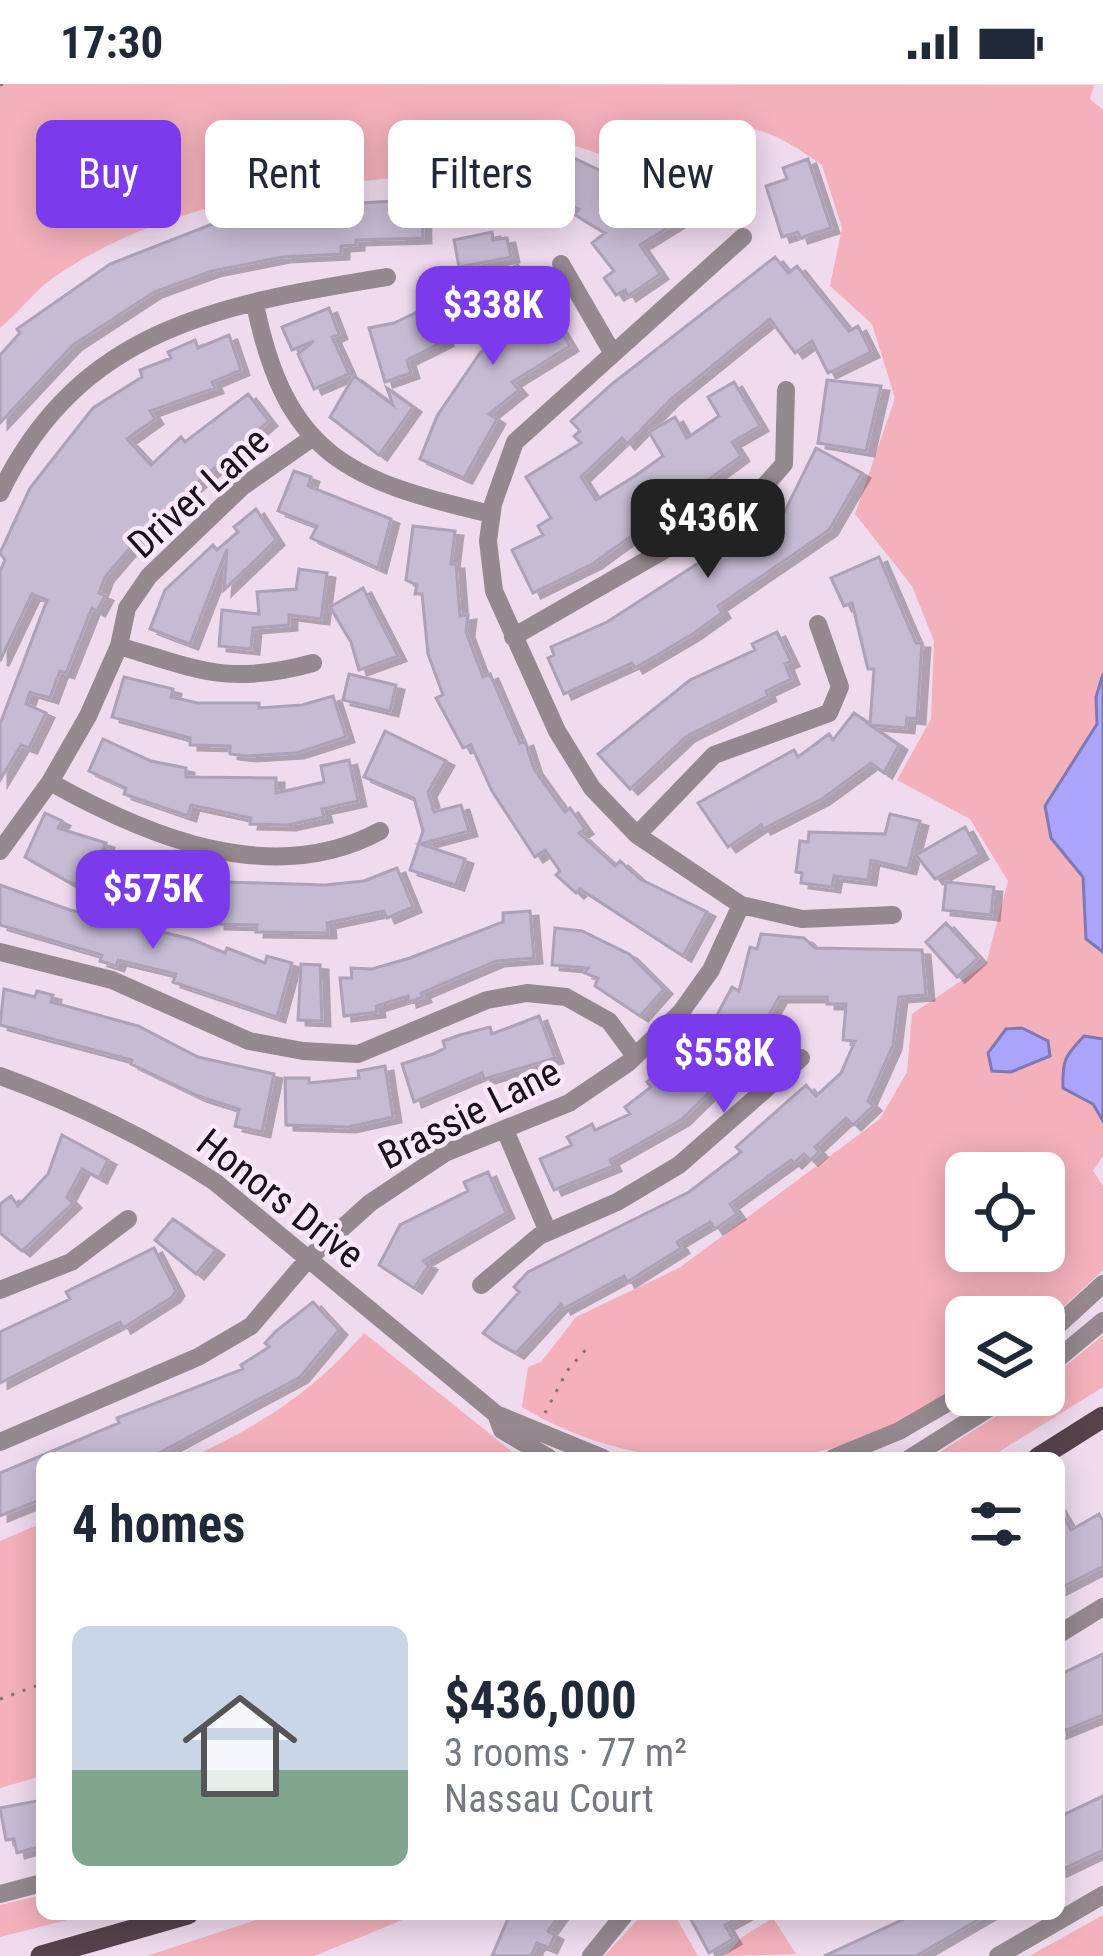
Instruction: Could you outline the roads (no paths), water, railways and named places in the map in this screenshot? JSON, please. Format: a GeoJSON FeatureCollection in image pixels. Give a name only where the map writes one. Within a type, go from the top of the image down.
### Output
{"type":"FeatureCollection","features":[{"type":"Feature","properties":{"kind":"main road"},"geometry":{"type":"LineString","coordinates":[[1048,1452],[1103,1418]]}},
{"type":"Feature","properties":{"kind":"main road"},"geometry":{"type":"LineString","coordinates":[[41,1956],[167,1920]]}},
{"type":"Feature","properties":{"kind":"street"},"geometry":{"type":"LineString","coordinates":[[742,237],[515,442],[491,514],[494,591],[556,731],[592,788],[637,835],[741,905],[802,919],[893,915]]}},
{"type":"Feature","properties":{"kind":"street"},"geometry":{"type":"LineString","coordinates":[[561,264],[612,352]]}},
{"type":"Feature","properties":{"kind":"street"},"geometry":{"type":"LineString","coordinates":[[0,493],[43,423],[118,353],[170,325],[387,277]]}},
{"type":"Feature","properties":{"kind":"street"},"geometry":{"type":"LineString","coordinates":[[255,304],[266,357],[284,400],[312,438],[359,476],[491,514]]}},
{"type":"Feature","properties":{"kind":"street"},"geometry":{"type":"LineString","coordinates":[[513,637],[753,499],[784,464],[786,390]]}},
{"type":"Feature","properties":{"kind":"street","name":"Driver Lane"},"geometry":{"type":"LineString","coordinates":[[0,851],[50,782],[119,646],[127,608],[176,547],[275,460],[312,438]]}},
{"type":"Feature","properties":{"kind":"street"},"geometry":{"type":"LineString","coordinates":[[637,835],[714,755],[829,713],[840,687],[818,624]]}},
{"type":"Feature","properties":{"kind":"street"},"geometry":{"type":"LineString","coordinates":[[119,646],[223,677],[262,677],[313,663]]}},
{"type":"Feature","properties":{"kind":"street"},"geometry":{"type":"LineString","coordinates":[[50,782],[123,823],[186,843],[267,856],[310,858],[345,850],[380,832]]}},
{"type":"Feature","properties":{"kind":"street","name":"Brassie Lane"},"geometry":{"type":"LineString","coordinates":[[0,1442],[198,1357],[251,1327],[308,1259],[370,1203],[446,1153],[568,1102],[635,1056],[681,1012],[711,970],[741,905]]}},
{"type":"Feature","properties":{"kind":"street"},"geometry":{"type":"LineString","coordinates":[[0,952],[112,980],[249,1041],[303,1051],[358,1054],[487,1000],[527,993],[566,997],[595,1013],[609,1022],[635,1056]]}},
{"type":"Feature","properties":{"kind":"street"},"geometry":{"type":"LineString","coordinates":[[481,1285],[548,1232],[617,1202],[679,1165],[801,1058]]}},
{"type":"Feature","properties":{"kind":"street","name":"Honors Drive"},"geometry":{"type":"LineString","coordinates":[[0,1076],[84,1107],[165,1149],[214,1182],[496,1414],[589,1452]]}},
{"type":"Feature","properties":{"kind":"street"},"geometry":{"type":"LineString","coordinates":[[505,1130],[548,1232]]}},
{"type":"Feature","properties":{"kind":"street"},"geometry":{"type":"LineString","coordinates":[[2,1285],[71,1262],[128,1219]]}},
{"type":"Feature","properties":{"kind":"street"},"geometry":{"type":"LineString","coordinates":[[1065,1319],[1103,1284]]}},
{"type":"Feature","properties":{"kind":"street"},"geometry":{"type":"LineString","coordinates":[[1065,1353],[1103,1321]]}},
{"type":"Feature","properties":{"kind":"street"},"geometry":{"type":"LineString","coordinates":[[847,1452],[945,1404]]}},
{"type":"Feature","properties":{"kind":"street","name":"Honors Drive"},"geometry":{"type":"LineString","coordinates":[[496,1414],[502,1430],[539,1452]]}},
{"type":"Feature","properties":{"kind":"street"},"geometry":{"type":"LineString","coordinates":[[920,1452],[977,1416]]}},
{"type":"Feature","properties":{"kind":"street"},"geometry":{"type":"LineString","coordinates":[[1065,1630],[1103,1607]]}},
{"type":"Feature","properties":{"kind":"street"},"geometry":{"type":"LineString","coordinates":[[0,1894],[36,1885]]}},
{"type":"Feature","properties":{"kind":"street"},"geometry":{"type":"LineString","coordinates":[[1065,1917],[1103,1895]]}},
{"type":"Feature","properties":{"kind":"street"},"geometry":{"type":"LineString","coordinates":[[591,1956],[620,1920]]}},
{"type":"Feature","properties":{"kind":"street"},"geometry":{"type":"LineString","coordinates":[[998,1956],[1060,1920]]}}]}
